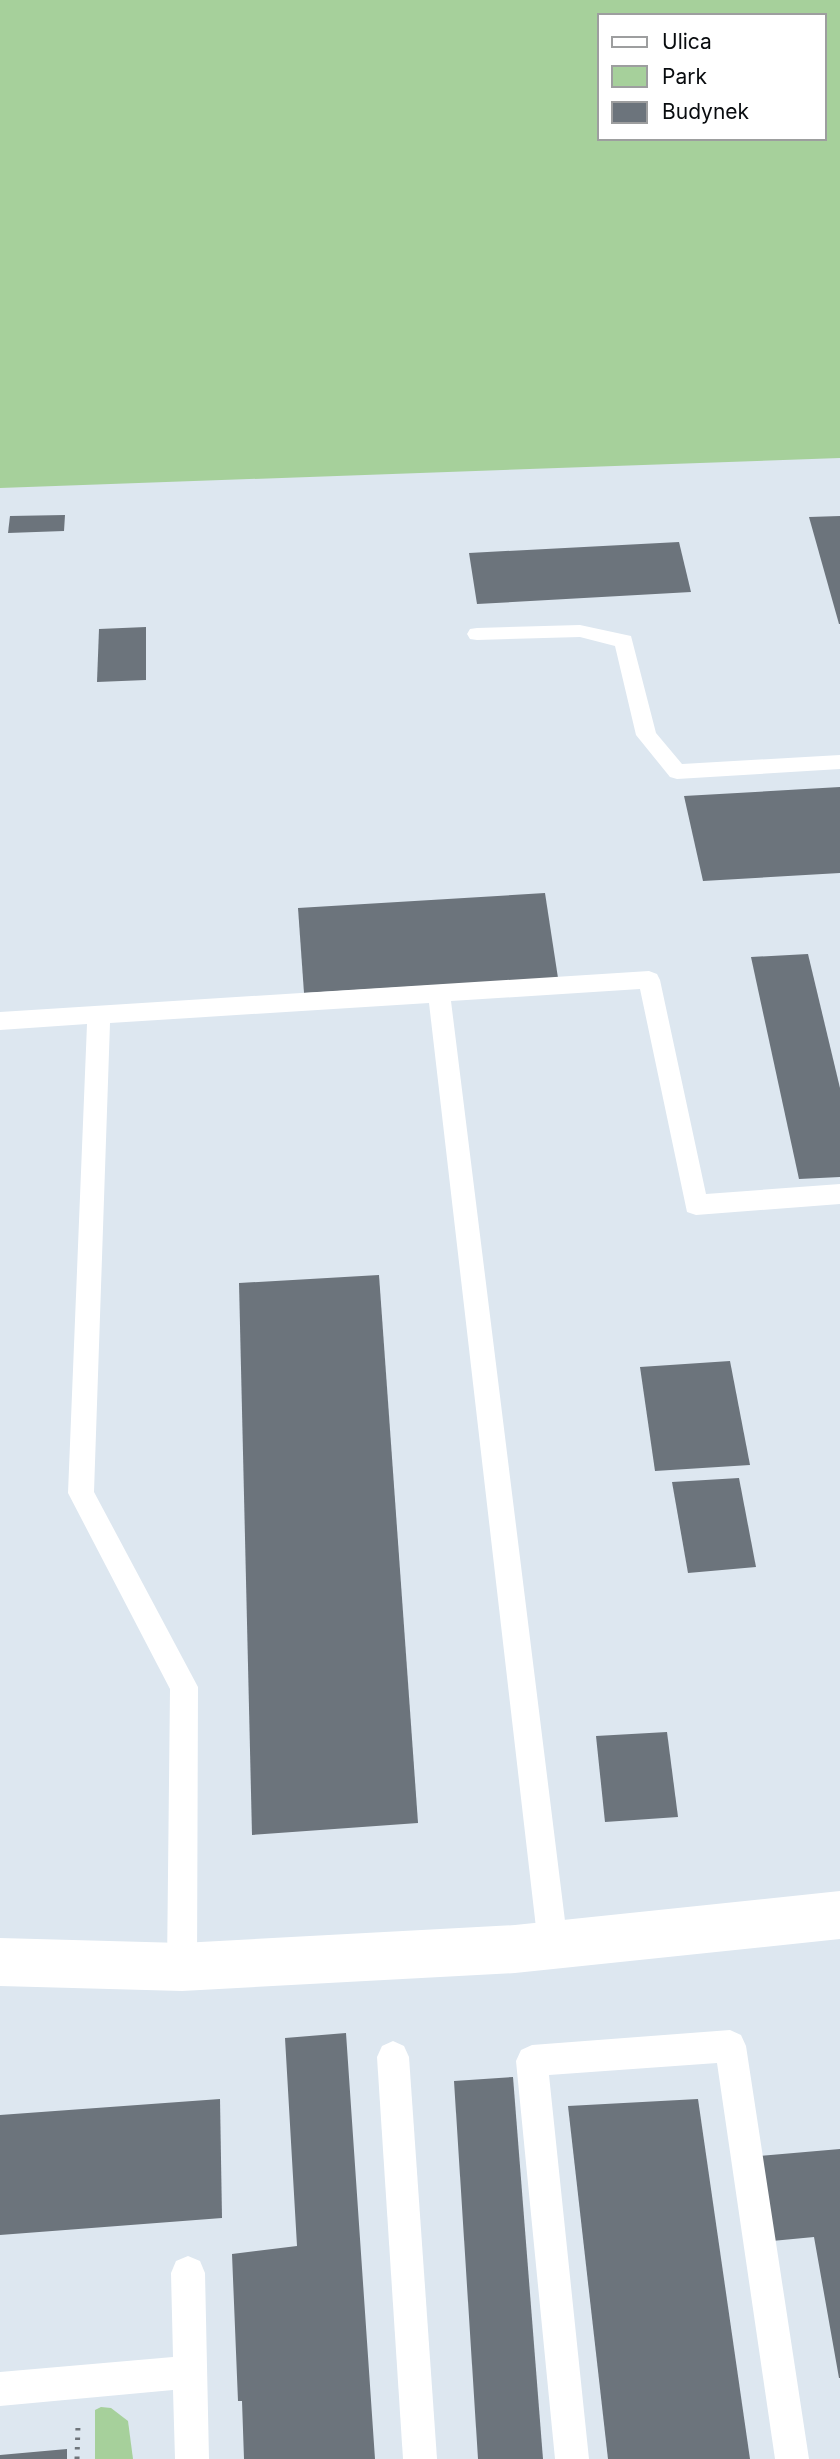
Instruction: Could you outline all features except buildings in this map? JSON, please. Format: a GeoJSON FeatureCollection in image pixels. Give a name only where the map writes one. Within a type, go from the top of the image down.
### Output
{"type":"FeatureCollection","features":[{"type":"Feature","properties":{"kind":"street"},"geometry":{"type":"LineString","coordinates":[[0,1962],[182,1967],[515,1949],[840,1915]]}},
{"type":"Feature","properties":{"kind":"lane"},"geometry":{"type":"LineString","coordinates":[[477,634],[580,631],[624,641],[646,735],[677,772],[840,762]]}},
{"type":"Feature","properties":{"kind":"lane"},"geometry":{"type":"LineString","coordinates":[[0,1021],[649,980],[696,1205],[840,1194]]}},
{"type":"Feature","properties":{"kind":"lane"},"geometry":{"type":"LineString","coordinates":[[439,993],[554,1945]]}},
{"type":"Feature","properties":{"kind":"lane"},"geometry":{"type":"LineString","coordinates":[[99,1015],[81,1493],[184,1687],[182,1967]]}},
{"type":"Feature","properties":{"kind":"lane"},"geometry":{"type":"LineString","coordinates":[[572,2459],[532,2061],[730,2046],[792,2459]]}},
{"type":"Feature","properties":{"kind":"lane"},"geometry":{"type":"LineString","coordinates":[[393,2057],[420,2459]]}},
{"type":"Feature","properties":{"kind":"lane"},"geometry":{"type":"LineString","coordinates":[[188,2273],[192,2459]]}},
{"type":"Feature","properties":{"kind":"lane"},"geometry":{"type":"LineString","coordinates":[[0,2389],[190,2372]]}},
{"type":"Feature","properties":{"kind":"green space"},"geometry":{"type":"Polygon","coordinates":[[[0,0],[840,0],[840,458],[0,488],[0,0]]]}},
{"type":"Feature","properties":{"kind":"green space"},"geometry":{"type":"Polygon","coordinates":[[[101,2407],[111,2408],[128,2421],[133,2459],[95,2459],[95,2410],[101,2407]]]}}]}
